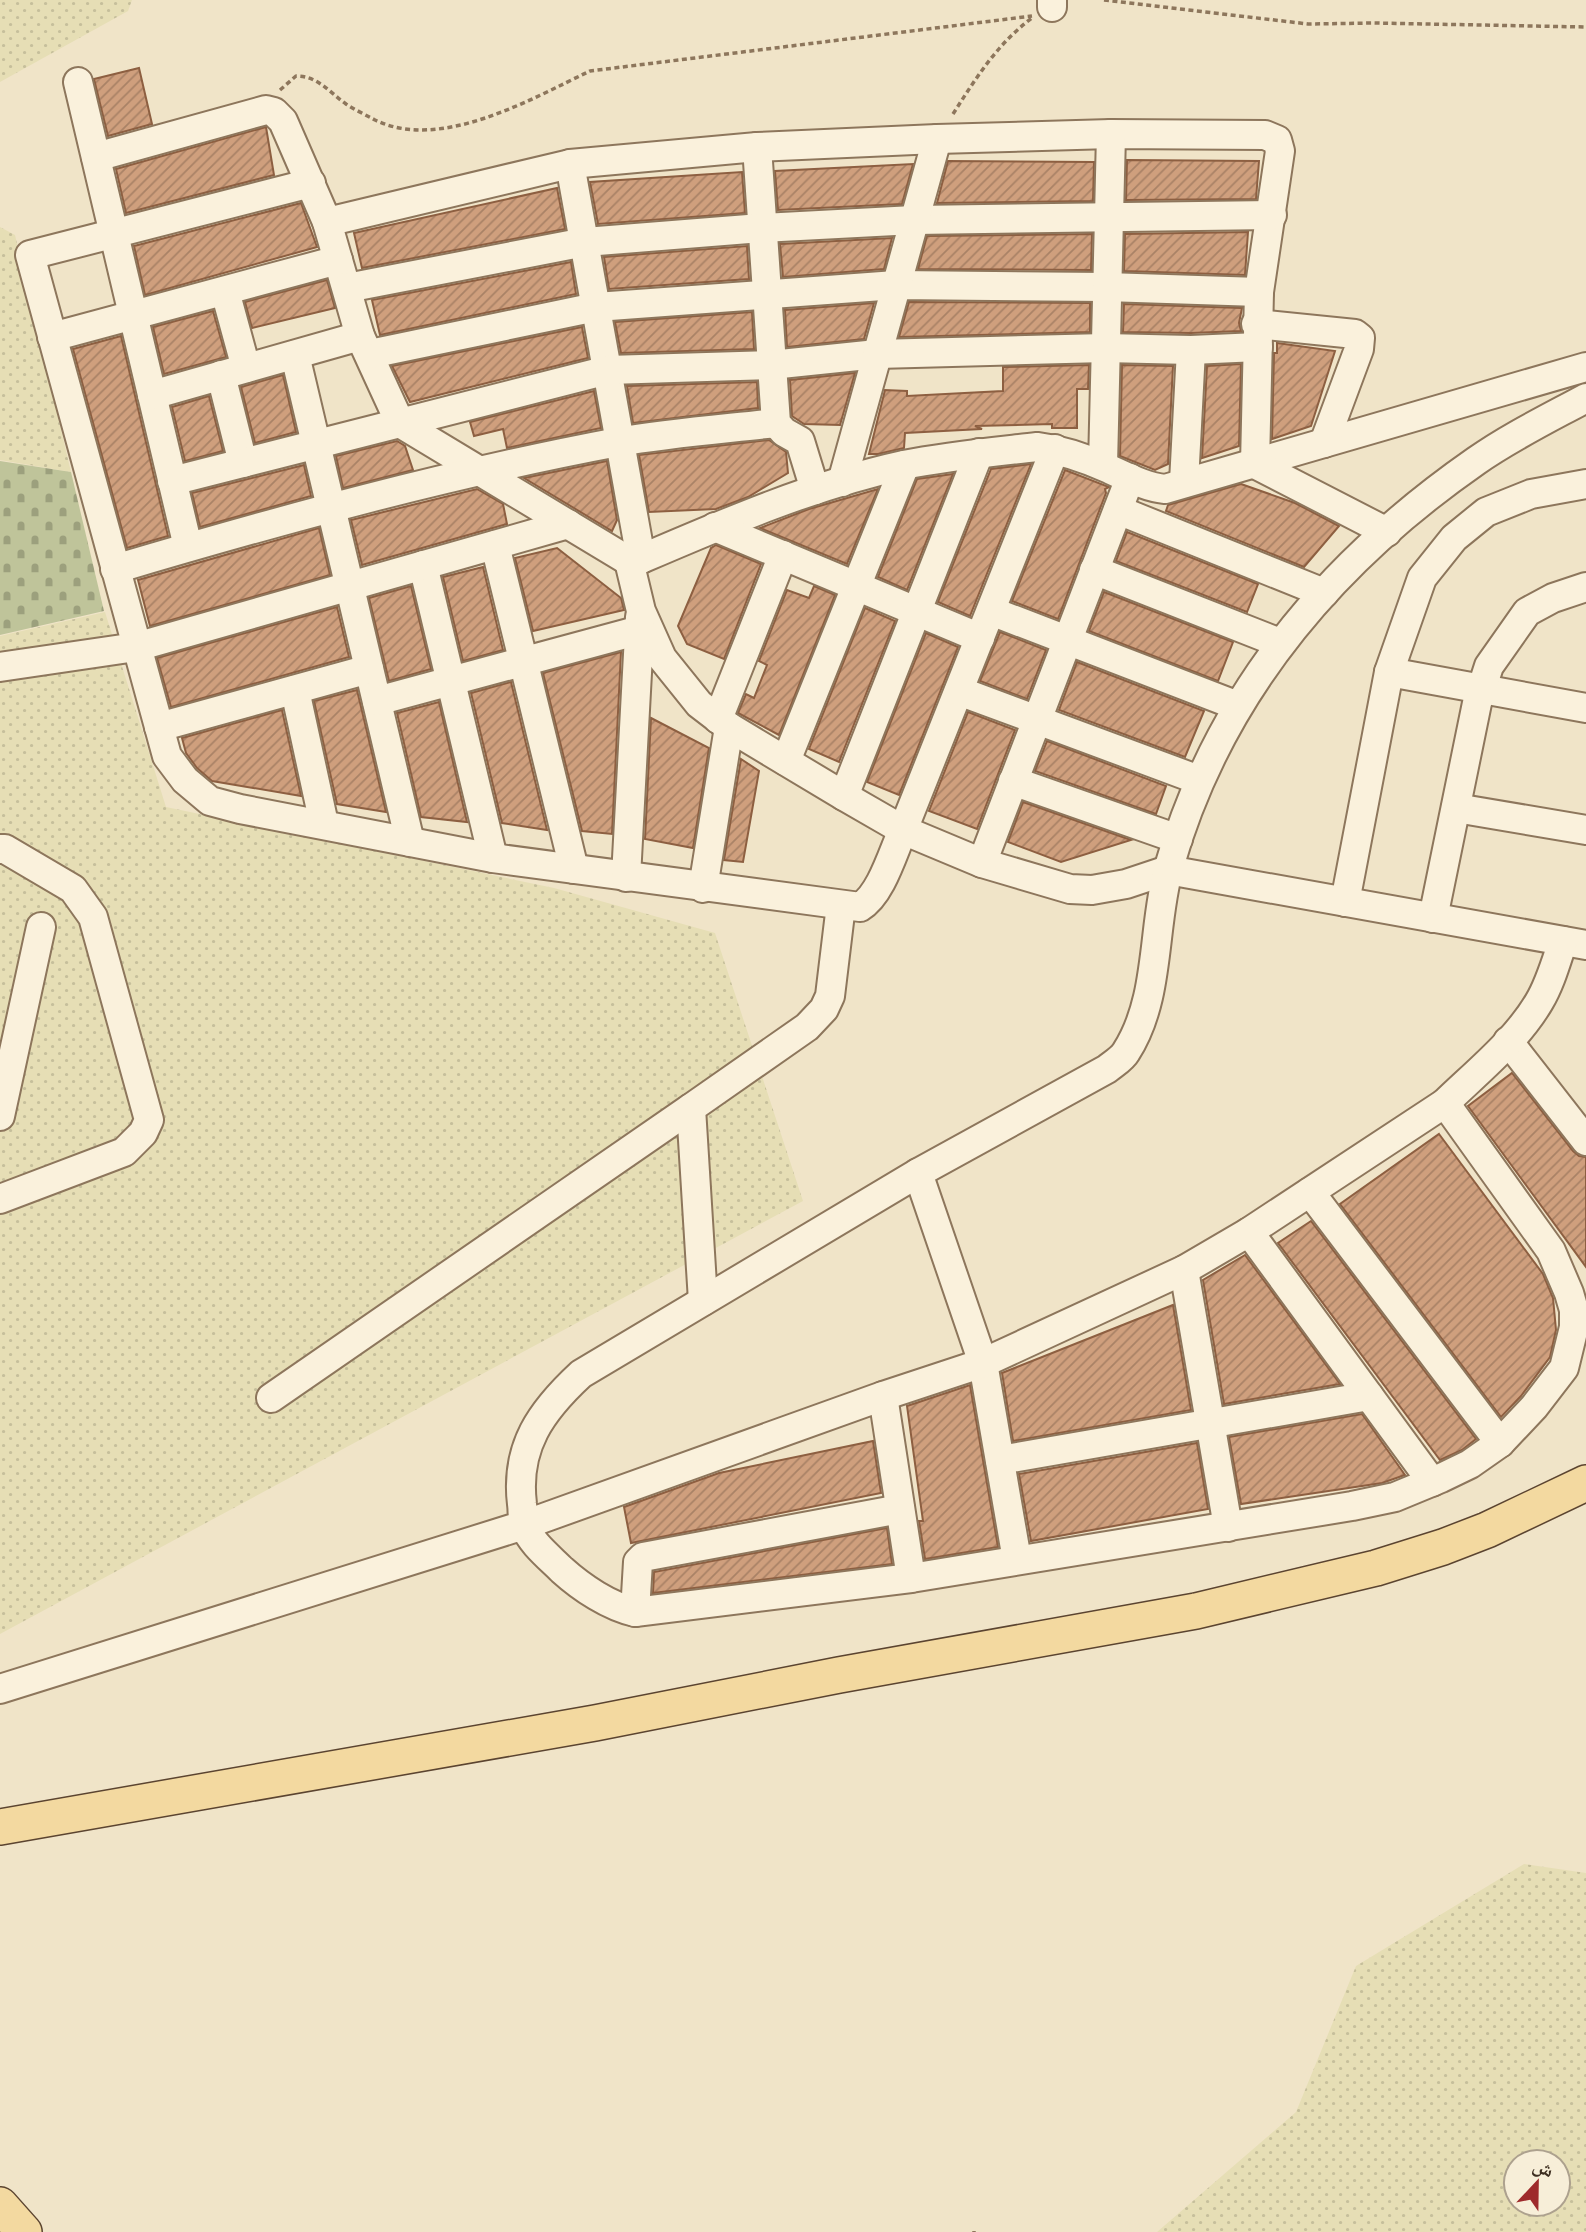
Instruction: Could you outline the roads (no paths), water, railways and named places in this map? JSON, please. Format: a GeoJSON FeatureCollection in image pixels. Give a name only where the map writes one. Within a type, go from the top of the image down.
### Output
{"type":"FeatureCollection","features":[{"type":"Feature","properties":{"kind":"main road"},"geometry":{"type":"LineString","coordinates":[[0,1827],[582,1725],[839,1675],[1196,1611],[1376,1568],[1432,1550],[1487,1530],[1586,1483]]}},
{"type":"Feature","properties":{"kind":"main road"},"geometry":{"type":"LineString","coordinates":[[0,2205],[24,2232]]}},
{"type":"Feature","properties":{"kind":"street"},"geometry":{"type":"LineString","coordinates":[[78,82],[188,547]]}},
{"type":"Feature","properties":{"kind":"street"},"geometry":{"type":"LineString","coordinates":[[96,157],[265,110],[274,112],[283,121],[327,222],[365,345],[400,423],[568,524],[636,560]]}},
{"type":"Feature","properties":{"kind":"street"},"geometry":{"type":"LineString","coordinates":[[327,222],[570,164],[757,147],[1111,134],[1254,135],[1274,138],[1280,151],[1259,292],[1255,464]]}},
{"type":"Feature","properties":{"kind":"street"},"geometry":{"type":"LineString","coordinates":[[1103,466],[1111,134]]}},
{"type":"Feature","properties":{"kind":"street"},"geometry":{"type":"LineString","coordinates":[[842,481],[937,139]]}},
{"type":"Feature","properties":{"kind":"street"},"geometry":{"type":"LineString","coordinates":[[757,147],[776,423],[783,432],[800,440],[815,489]]}},
{"type":"Feature","properties":{"kind":"street"},"geometry":{"type":"LineString","coordinates":[[570,164],[621,442],[636,560],[640,621],[626,877]]}},
{"type":"Feature","properties":{"kind":"street"},"geometry":{"type":"LineString","coordinates":[[311,183],[30,255],[167,756],[173,766],[210,801],[493,858],[860,907],[869,902],[876,891],[903,830],[1055,449]]}},
{"type":"Feature","properties":{"kind":"street"},"geometry":{"type":"LineString","coordinates":[[347,288],[584,242],[761,228],[914,220],[1272,215]]}},
{"type":"Feature","properties":{"kind":"street"},"geometry":{"type":"LineString","coordinates":[[52,337],[338,260]]}},
{"type":"Feature","properties":{"kind":"street"},"geometry":{"type":"LineString","coordinates":[[152,395],[295,355],[596,307],[896,285],[1259,292]]}},
{"type":"Feature","properties":{"kind":"street"},"geometry":{"type":"LineString","coordinates":[[225,290],[243,463]]}},
{"type":"Feature","properties":{"kind":"street"},"geometry":{"type":"LineString","coordinates":[[172,481],[608,370],[771,365],[877,354],[1105,348],[1191,350],[1257,336],[1355,334],[1360,338],[1359,349],[1324,443]]}},
{"type":"Feature","properties":{"kind":"street"},"geometry":{"type":"LineString","coordinates":[[1184,482],[1191,350]]}},
{"type":"Feature","properties":{"kind":"street"},"geometry":{"type":"LineString","coordinates":[[295,355],[410,842]]}},
{"type":"Feature","properties":{"kind":"street"},"geometry":{"type":"LineString","coordinates":[[636,560],[815,489],[905,465],[1037,447],[1055,449],[1155,488],[1165,489],[1586,367]]}},
{"type":"Feature","properties":{"kind":"street"},"geometry":{"type":"LineString","coordinates":[[1445,1103],[1551,1251],[1569,1293],[1574,1310],[1574,1327],[1564,1368],[1534,1407],[1500,1443],[1470,1464],[1432,1482],[1395,1497],[1228,1527],[911,1578],[635,1612],[607,1601],[571,1578],[541,1550],[524,1525],[521,1468],[533,1432],[554,1399],[580,1374],[918,1172],[1107,1069],[1125,1054],[1146,1005],[1168,870],[1199,780],[1238,706],[1280,643],[1324,593],[1387,532],[1477,460],[1525,430],[1586,398]]}},
{"type":"Feature","properties":{"kind":"street"},"geometry":{"type":"LineString","coordinates":[[115,569],[331,508],[479,471],[621,442],[776,423]]}},
{"type":"Feature","properties":{"kind":"street"},"geometry":{"type":"LineString","coordinates":[[844,796],[979,453]]}},
{"type":"Feature","properties":{"kind":"street"},"geometry":{"type":"LineString","coordinates":[[1255,464],[1387,532]]}},
{"type":"Feature","properties":{"kind":"street"},"geometry":{"type":"LineString","coordinates":[[786,761],[905,465]]}},
{"type":"Feature","properties":{"kind":"street"},"geometry":{"type":"LineString","coordinates":[[982,863],[1130,478]]}},
{"type":"Feature","properties":{"kind":"street"},"geometry":{"type":"LineString","coordinates":[[1345,902],[1389,672],[1422,578],[1454,538],[1486,512],[1531,494],[1586,484]]}},
{"type":"Feature","properties":{"kind":"street"},"geometry":{"type":"LineString","coordinates":[[1118,510],[1324,593]]}},
{"type":"Feature","properties":{"kind":"street"},"geometry":{"type":"LineString","coordinates":[[0,667],[136,647],[568,524]]}},
{"type":"Feature","properties":{"kind":"street"},"geometry":{"type":"LineString","coordinates":[[715,527],[980,638]]}},
{"type":"Feature","properties":{"kind":"street"},"geometry":{"type":"LineString","coordinates":[[495,545],[574,869]]}},
{"type":"Feature","properties":{"kind":"street"},"geometry":{"type":"LineString","coordinates":[[703,888],[723,723],[783,555]]}},
{"type":"Feature","properties":{"kind":"street"},"geometry":{"type":"LineString","coordinates":[[423,565],[493,858]]}},
{"type":"Feature","properties":{"kind":"street"},"geometry":{"type":"LineString","coordinates":[[1094,570],[1280,643]]}},
{"type":"Feature","properties":{"kind":"street"},"geometry":{"type":"LineString","coordinates":[[1433,918],[1489,666],[1527,612],[1553,598],[1586,587]]}},
{"type":"Feature","properties":{"kind":"street"},"geometry":{"type":"LineString","coordinates":[[991,611],[1238,706]]}},
{"type":"Feature","properties":{"kind":"street"},"geometry":{"type":"LineString","coordinates":[[377,701],[524,661],[640,621]]}},
{"type":"Feature","properties":{"kind":"street"},"geometry":{"type":"LineString","coordinates":[[0,1689],[524,1525],[883,1395],[983,1363],[1184,1270],[1249,1232],[1445,1103],[1508,1041],[1540,1001],[1575,943],[1168,870],[1126,884],[1092,890],[1070,889],[982,863],[903,830],[723,723],[699,704],[662,658],[640,621]]}},
{"type":"Feature","properties":{"kind":"street"},"geometry":{"type":"LineString","coordinates":[[159,727],[369,669]]}},
{"type":"Feature","properties":{"kind":"street"},"geometry":{"type":"LineString","coordinates":[[1389,672],[1586,708]]}},
{"type":"Feature","properties":{"kind":"street"},"geometry":{"type":"LineString","coordinates":[[295,690],[324,824]]}},
{"type":"Feature","properties":{"kind":"street"},"geometry":{"type":"LineString","coordinates":[[959,691],[1199,780]]}},
{"type":"Feature","properties":{"kind":"street"},"geometry":{"type":"LineString","coordinates":[[1013,781],[1178,839]]}},
{"type":"Feature","properties":{"kind":"street"},"geometry":{"type":"LineString","coordinates":[[1456,808],[1586,830]]}},
{"type":"Feature","properties":{"kind":"street"},"geometry":{"type":"LineString","coordinates":[[0,849],[5,849],[73,889],[93,916],[149,1120],[143,1133],[124,1152],[0,1199]]}},
{"type":"Feature","properties":{"kind":"street"},"geometry":{"type":"LineString","coordinates":[[271,1398],[807,1027],[824,1009],[830,996],[841,905]]}},
{"type":"Feature","properties":{"kind":"street"},"geometry":{"type":"LineString","coordinates":[[0,1116],[41,927]]}},
{"type":"Feature","properties":{"kind":"street"},"geometry":{"type":"LineString","coordinates":[[1508,1041],[1586,1141]]}},
{"type":"Feature","properties":{"kind":"street"},"geometry":{"type":"LineString","coordinates":[[691,1108],[703,1301]]}},
{"type":"Feature","properties":{"kind":"street"},"geometry":{"type":"LineString","coordinates":[[918,1172],[983,1363],[1017,1560]]}},
{"type":"Feature","properties":{"kind":"street"},"geometry":{"type":"LineString","coordinates":[[1310,1192],[1500,1443]]}},
{"type":"Feature","properties":{"kind":"street"},"geometry":{"type":"LineString","coordinates":[[1249,1232],[1432,1482]]}},
{"type":"Feature","properties":{"kind":"street"},"geometry":{"type":"LineString","coordinates":[[1184,1270],[1228,1527]]}},
{"type":"Feature","properties":{"kind":"street"},"geometry":{"type":"LineString","coordinates":[[883,1395],[911,1578]]}},
{"type":"Feature","properties":{"kind":"street"},"geometry":{"type":"LineString","coordinates":[[1000,1460],[1369,1396]]}},
{"type":"Feature","properties":{"kind":"street"},"geometry":{"type":"LineString","coordinates":[[635,1612],[636,1572],[638,1562],[643,1558],[900,1509]]}}]}
